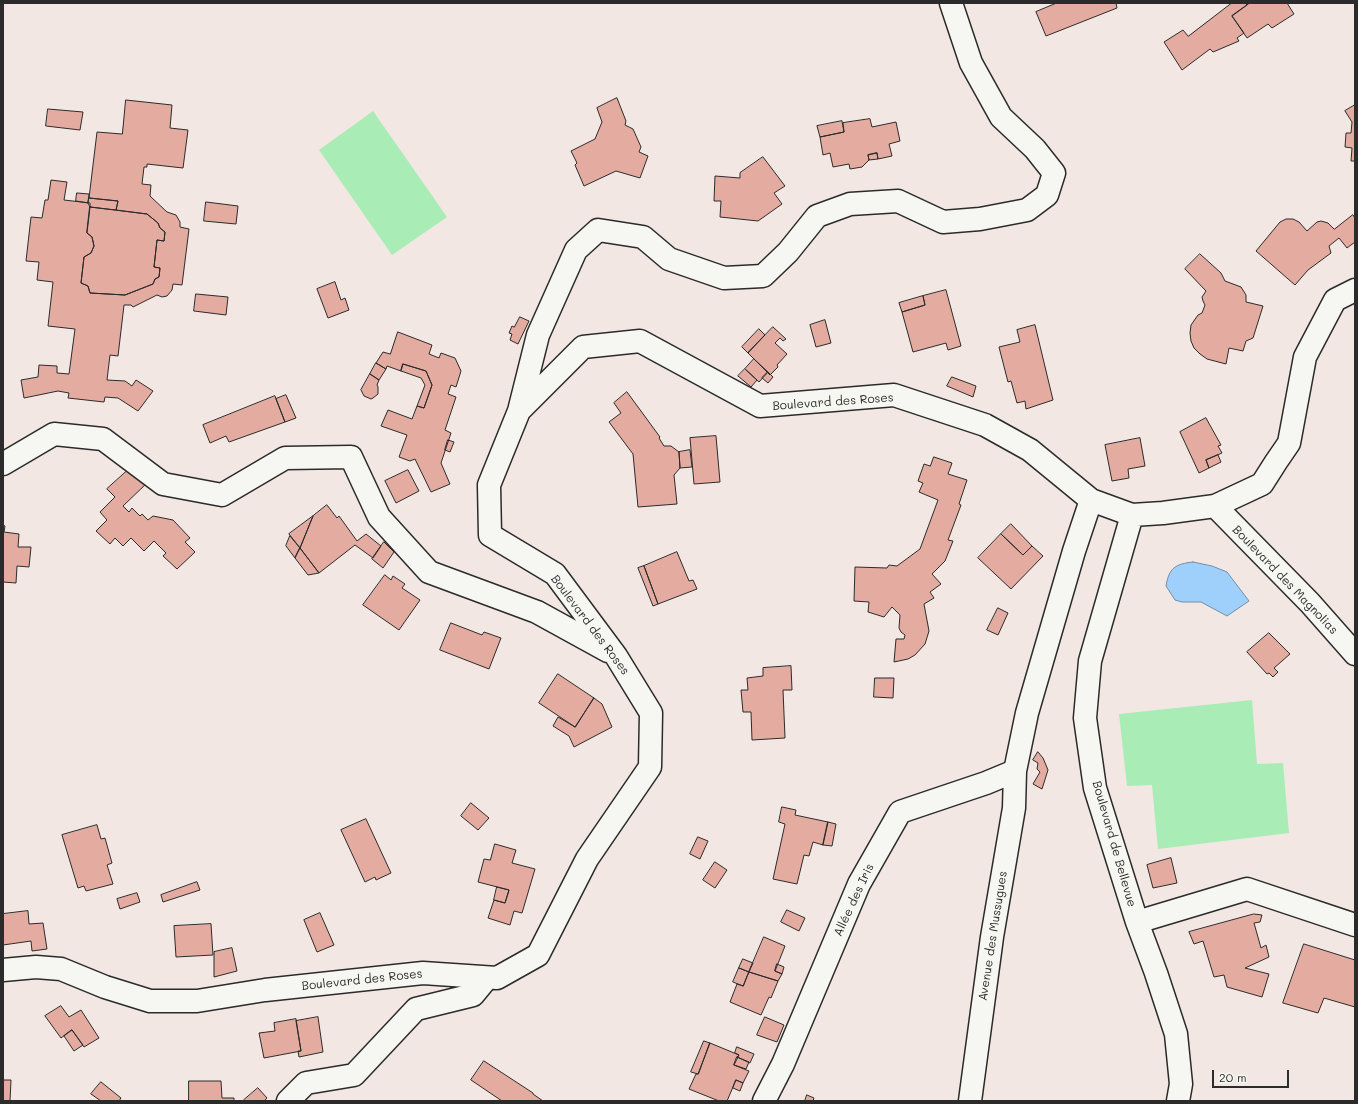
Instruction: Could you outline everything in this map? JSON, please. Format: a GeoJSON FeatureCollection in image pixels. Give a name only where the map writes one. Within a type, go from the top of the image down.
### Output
{"type":"FeatureCollection","features":[{"type":"Feature","properties":{"kind":"street"},"geometry":{"type":"LineString","coordinates":[[519,411],[538,335],[576,250],[598,230],[643,237],[668,259],[724,278],[763,276],[788,252],[817,216],[850,204],[898,201],[944,222],[1027,210],[1047,195],[1054,173],[1035,148],[1001,117],[971,63],[951,3]]}},
{"type":"Feature","properties":{"kind":"street"},"geometry":{"type":"LineString","coordinates":[[1132,515],[1163,513],[1215,506],[1262,484],[1288,443],[1305,357],[1335,300],[1355,290]]}},
{"type":"Feature","properties":{"kind":"street","name":"Boulevard des Roses"},"geometry":{"type":"LineString","coordinates":[[3,970],[36,967],[60,969],[105,987],[150,1002],[197,1001],[264,990],[423,973],[497,978],[538,955],[587,859],[650,767],[651,713],[616,656],[555,574],[490,534],[489,485],[519,411],[583,347],[640,341],[760,406],[894,395],[985,425],[1030,450],[1091,500],[1132,515]]}},
{"type":"Feature","properties":{"kind":"street"},"geometry":{"type":"LineString","coordinates":[[3,464],[54,434],[103,440],[163,484],[222,495],[285,458],[351,457],[378,517],[429,572],[538,612],[616,656]]}},
{"type":"Feature","properties":{"kind":"street","name":"Avenue des Mussugues"},"geometry":{"type":"LineString","coordinates":[[970,1101],[992,937],[1014,808],[1015,771],[1027,713],[1074,551],[1091,500]]}},
{"type":"Feature","properties":{"kind":"street","name":"Boulevard des Magnolias"},"geometry":{"type":"LineString","coordinates":[[1215,506],[1310,603],[1355,654]]}},
{"type":"Feature","properties":{"kind":"street","name":"Boulevard de Bellevue"},"geometry":{"type":"LineString","coordinates":[[1132,515],[1090,661],[1085,718],[1095,788],[1137,922],[1176,1034],[1181,1084],[1178,1101]]}},
{"type":"Feature","properties":{"kind":"street","name":"Allée des Iris"},"geometry":{"type":"LineString","coordinates":[[764,1101],[783,1064],[859,884],[900,812],[986,783],[1015,771]]}},
{"type":"Feature","properties":{"kind":"street"},"geometry":{"type":"LineString","coordinates":[[1137,922],[1247,889],[1355,925]]}},
{"type":"Feature","properties":{"kind":"street"},"geometry":{"type":"LineString","coordinates":[[288,1101],[306,1083],[354,1075],[416,1009],[473,995],[487,978]]}},
{"type":"Feature","properties":{"kind":"green space"},"geometry":{"type":"Polygon","coordinates":[[[373,111],[447,217],[392,255],[319,150],[373,111]]]}},
{"type":"Feature","properties":{"kind":"green space"},"geometry":{"type":"Polygon","coordinates":[[[1252,700],[1257,764],[1283,763],[1289,833],[1158,849],[1152,785],[1127,786],[1119,714],[1252,700]]]}},
{"type":"Feature","properties":{"kind":"water"},"geometry":{"type":"Polygon","coordinates":[[[1193,562],[1212,566],[1227,572],[1249,601],[1227,616],[1201,602],[1182,602],[1175,600],[1166,586],[1169,575],[1177,566],[1193,562]]]}},
{"type":"Feature","properties":{"kind":"building"},"geometry":{"type":"Polygon","coordinates":[[[1057,3],[1116,3],[1117,8],[1046,36],[1036,12],[1057,3]]]}},
{"type":"Feature","properties":{"kind":"building"},"geometry":{"type":"Polygon","coordinates":[[[1232,3],[1245,3],[1247,5],[1232,16],[1244,33],[1237,38],[1239,41],[1213,52],[1210,49],[1182,70],[1164,42],[1183,30],[1188,36],[1232,3]]]}},
{"type":"Feature","properties":{"kind":"building"},"geometry":{"type":"Polygon","coordinates":[[[1250,3],[1287,3],[1294,14],[1272,28],[1268,24],[1247,38],[1232,16],[1250,3]]]}},
{"type":"Feature","properties":{"kind":"building"},"geometry":{"type":"Polygon","coordinates":[[[617,98],[626,121],[625,125],[633,129],[641,147],[639,152],[648,156],[640,178],[616,171],[584,186],[575,165],[577,163],[571,151],[595,139],[602,122],[597,108],[617,98]]]}},
{"type":"Feature","properties":{"kind":"building"},"geometry":{"type":"Polygon","coordinates":[[[126,100],[172,105],[170,128],[188,130],[183,168],[147,164],[147,167],[144,167],[142,184],[151,185],[150,196],[167,212],[176,215],[180,222],[180,227],[189,229],[182,285],[173,284],[172,290],[167,296],[162,297],[157,295],[133,307],[131,305],[124,305],[118,356],[110,355],[107,380],[125,381],[132,386],[136,380],[153,391],[138,411],[118,398],[105,397],[104,402],[68,398],[69,393],[58,391],[24,398],[21,380],[38,377],[39,365],[57,366],[57,373],[69,374],[75,329],[48,326],[53,282],[37,280],[39,262],[26,261],[31,217],[42,218],[45,200],[48,200],[51,180],[67,182],[64,200],[90,203],[87,233],[92,237],[94,246],[91,253],[84,257],[81,283],[88,286],[90,293],[125,295],[153,284],[155,279],[159,277],[160,268],[154,267],[157,240],[164,241],[165,232],[160,228],[158,223],[147,214],[116,210],[118,201],[89,198],[97,132],[122,134],[126,100]]]}},
{"type":"Feature","properties":{"kind":"building"},"geometry":{"type":"Polygon","coordinates":[[[1355,105],[1355,161],[1351,161],[1352,148],[1345,147],[1346,133],[1351,133],[1352,122],[1345,111],[1355,105]]]}},
{"type":"Feature","properties":{"kind":"building"},"geometry":{"type":"Polygon","coordinates":[[[48,109],[83,112],[80,130],[46,126],[48,109]]]}},
{"type":"Feature","properties":{"kind":"building"},"geometry":{"type":"Polygon","coordinates":[[[870,119],[872,127],[896,122],[900,141],[889,144],[892,156],[878,159],[877,153],[868,155],[869,160],[862,167],[850,169],[849,164],[833,167],[830,153],[823,155],[820,137],[844,132],[843,123],[870,119]]]}},
{"type":"Feature","properties":{"kind":"building"},"geometry":{"type":"Polygon","coordinates":[[[842,121],[844,132],[820,137],[817,126],[842,121]]]}},
{"type":"Feature","properties":{"kind":"building"},"geometry":{"type":"Polygon","coordinates":[[[877,153],[878,159],[869,160],[868,155],[877,153]]]}},
{"type":"Feature","properties":{"kind":"building"},"geometry":{"type":"Polygon","coordinates":[[[763,157],[785,186],[774,193],[782,204],[758,221],[720,217],[721,201],[714,201],[715,176],[740,178],[740,173],[763,157]]]}},
{"type":"Feature","properties":{"kind":"building"},"geometry":{"type":"Polygon","coordinates":[[[77,193],[89,194],[88,203],[76,201],[77,193]]]}},
{"type":"Feature","properties":{"kind":"building"},"geometry":{"type":"Polygon","coordinates":[[[89,198],[118,201],[116,210],[90,207],[88,203],[89,198]]]}},
{"type":"Feature","properties":{"kind":"building"},"geometry":{"type":"Polygon","coordinates":[[[206,202],[238,206],[236,224],[204,221],[206,202]]]}},
{"type":"Feature","properties":{"kind":"building"},"geometry":{"type":"Polygon","coordinates":[[[90,207],[147,214],[158,223],[160,228],[165,232],[164,241],[157,240],[154,267],[160,268],[159,277],[155,279],[153,284],[125,295],[90,293],[88,286],[81,283],[84,257],[91,253],[94,246],[92,237],[87,233],[90,207]]]}},
{"type":"Feature","properties":{"kind":"building"},"geometry":{"type":"Polygon","coordinates":[[[1353,215],[1355,218],[1355,242],[1347,248],[1339,238],[1329,246],[1331,253],[1308,270],[1295,285],[1256,251],[1280,222],[1286,219],[1293,219],[1299,222],[1307,231],[1317,222],[1321,221],[1328,223],[1334,229],[1353,215]]]}},
{"type":"Feature","properties":{"kind":"building"},"geometry":{"type":"Polygon","coordinates":[[[1200,254],[1221,273],[1225,281],[1241,287],[1246,295],[1246,302],[1263,306],[1253,338],[1246,341],[1243,351],[1229,348],[1226,364],[1207,359],[1194,348],[1191,341],[1191,325],[1198,315],[1202,313],[1205,305],[1202,297],[1206,291],[1185,269],[1200,254]]]}},
{"type":"Feature","properties":{"kind":"building"},"geometry":{"type":"Polygon","coordinates":[[[335,282],[341,300],[345,298],[349,310],[328,318],[317,289],[335,282]]]}},
{"type":"Feature","properties":{"kind":"building"},"geometry":{"type":"Polygon","coordinates":[[[946,290],[961,346],[948,350],[946,343],[913,352],[902,312],[925,305],[923,296],[946,290]]]}},
{"type":"Feature","properties":{"kind":"building"},"geometry":{"type":"Polygon","coordinates":[[[196,294],[228,297],[226,315],[194,311],[196,294]]]}},
{"type":"Feature","properties":{"kind":"building"},"geometry":{"type":"Polygon","coordinates":[[[923,296],[925,305],[902,312],[899,303],[923,296]]]}},
{"type":"Feature","properties":{"kind":"building"},"geometry":{"type":"Polygon","coordinates":[[[520,317],[529,321],[518,344],[510,340],[512,334],[509,333],[512,326],[514,327],[520,317]]]}},
{"type":"Feature","properties":{"kind":"building"},"geometry":{"type":"Polygon","coordinates":[[[825,320],[831,343],[816,347],[810,325],[825,320]]]}},
{"type":"Feature","properties":{"kind":"building"},"geometry":{"type":"Polygon","coordinates":[[[1035,325],[1053,400],[1026,409],[1025,401],[1017,403],[1011,381],[1008,382],[999,347],[1020,342],[1017,330],[1035,325]]]}},
{"type":"Feature","properties":{"kind":"building"},"geometry":{"type":"Polygon","coordinates":[[[773,327],[786,339],[783,341],[780,338],[775,343],[787,354],[770,375],[748,353],[773,327]]]}},
{"type":"Feature","properties":{"kind":"building"},"geometry":{"type":"Polygon","coordinates":[[[759,329],[765,335],[748,353],[742,347],[759,329]]]}},
{"type":"Feature","properties":{"kind":"building"},"geometry":{"type":"Polygon","coordinates":[[[398,332],[432,345],[429,354],[439,358],[441,353],[455,358],[461,371],[456,387],[451,385],[448,394],[456,397],[445,430],[451,433],[441,463],[450,484],[431,492],[415,459],[410,461],[399,457],[407,435],[381,426],[388,410],[412,419],[417,406],[424,408],[432,385],[426,371],[403,364],[401,371],[387,366],[386,369],[376,363],[383,352],[390,354],[398,332]]]}},
{"type":"Feature","properties":{"kind":"building"},"geometry":{"type":"Polygon","coordinates":[[[754,359],[768,372],[759,382],[745,369],[754,359]]]}},
{"type":"Feature","properties":{"kind":"building"},"geometry":{"type":"Polygon","coordinates":[[[376,363],[386,369],[379,380],[370,374],[376,363]]]}},
{"type":"Feature","properties":{"kind":"building"},"geometry":{"type":"Polygon","coordinates":[[[403,364],[426,371],[432,385],[424,408],[417,406],[425,385],[421,378],[401,371],[403,364]]]}},
{"type":"Feature","properties":{"kind":"building"},"geometry":{"type":"Polygon","coordinates":[[[745,369],[757,380],[751,387],[738,376],[745,369]]]}},
{"type":"Feature","properties":{"kind":"building"},"geometry":{"type":"Polygon","coordinates":[[[768,372],[773,377],[768,383],[762,378],[768,372]]]}},
{"type":"Feature","properties":{"kind":"building"},"geometry":{"type":"Polygon","coordinates":[[[370,374],[379,380],[377,385],[378,394],[371,399],[364,396],[361,390],[370,374]]]}},
{"type":"Feature","properties":{"kind":"building"},"geometry":{"type":"Polygon","coordinates":[[[952,377],[976,386],[973,397],[947,386],[952,377]]]}},
{"type":"Feature","properties":{"kind":"building"},"geometry":{"type":"Polygon","coordinates":[[[627,392],[660,437],[659,438],[664,446],[671,446],[679,452],[680,468],[674,475],[677,504],[638,507],[633,454],[609,422],[621,413],[614,403],[627,392]]]}},
{"type":"Feature","properties":{"kind":"building"},"geometry":{"type":"Polygon","coordinates":[[[286,395],[296,418],[285,422],[276,399],[286,395]]]}},
{"type":"Feature","properties":{"kind":"building"},"geometry":{"type":"Polygon","coordinates":[[[275,396],[285,422],[229,442],[226,436],[210,443],[203,425],[275,396]]]}},
{"type":"Feature","properties":{"kind":"building"},"geometry":{"type":"Polygon","coordinates":[[[1206,418],[1221,445],[1218,446],[1222,453],[1206,460],[1209,468],[1199,473],[1180,432],[1206,418]]]}},
{"type":"Feature","properties":{"kind":"building"},"geometry":{"type":"Polygon","coordinates":[[[716,436],[720,482],[694,484],[690,438],[716,436]]]}},
{"type":"Feature","properties":{"kind":"building"},"geometry":{"type":"Polygon","coordinates":[[[1140,438],[1145,466],[1128,469],[1129,478],[1112,481],[1105,445],[1140,438]]]}},
{"type":"Feature","properties":{"kind":"building"},"geometry":{"type":"Polygon","coordinates":[[[448,440],[454,442],[450,452],[445,450],[448,440]]]}},
{"type":"Feature","properties":{"kind":"building"},"geometry":{"type":"Polygon","coordinates":[[[690,450],[692,467],[680,468],[679,452],[690,450]]]}},
{"type":"Feature","properties":{"kind":"building"},"geometry":{"type":"Polygon","coordinates":[[[1218,455],[1221,462],[1209,468],[1206,460],[1218,455]]]}},
{"type":"Feature","properties":{"kind":"building"},"geometry":{"type":"Polygon","coordinates":[[[934,457],[952,463],[948,474],[967,480],[959,504],[961,505],[948,540],[953,541],[945,561],[932,574],[941,584],[930,592],[934,598],[924,604],[929,631],[925,644],[915,655],[908,659],[894,662],[896,639],[904,639],[905,635],[899,628],[900,615],[892,607],[884,617],[868,612],[869,602],[854,601],[855,567],[887,568],[889,565],[897,566],[920,549],[938,500],[919,492],[923,483],[918,481],[924,464],[930,466],[934,457]]]}},
{"type":"Feature","properties":{"kind":"building"},"geometry":{"type":"Polygon","coordinates":[[[408,470],[419,491],[396,503],[385,481],[408,470]]]}},
{"type":"Feature","properties":{"kind":"building"},"geometry":{"type":"Polygon","coordinates":[[[127,471],[147,483],[123,506],[129,512],[132,508],[140,516],[142,514],[148,520],[153,516],[173,520],[190,538],[185,542],[195,552],[177,569],[163,556],[166,553],[154,541],[144,551],[131,538],[123,546],[115,538],[110,544],[96,531],[107,520],[100,512],[115,497],[107,489],[127,471]]]}},
{"type":"Feature","properties":{"kind":"building"},"geometry":{"type":"Polygon","coordinates":[[[327,505],[337,518],[339,516],[357,541],[366,534],[381,546],[373,558],[355,545],[319,573],[300,548],[313,516],[327,505]]]}},
{"type":"Feature","properties":{"kind":"building"},"geometry":{"type":"Polygon","coordinates":[[[313,516],[300,548],[289,534],[313,516]]]}},
{"type":"Feature","properties":{"kind":"building"},"geometry":{"type":"Polygon","coordinates":[[[1011,524],[1032,546],[1023,555],[1001,534],[1011,524]]]}},
{"type":"Feature","properties":{"kind":"building"},"geometry":{"type":"Polygon","coordinates":[[[3,525],[5,526],[4,532],[19,534],[18,547],[31,547],[29,567],[17,566],[16,583],[3,582],[3,525]]]}},
{"type":"Feature","properties":{"kind":"building"},"geometry":{"type":"Polygon","coordinates":[[[1001,534],[1023,555],[1032,546],[1043,556],[1011,589],[978,558],[1001,534]]]}},
{"type":"Feature","properties":{"kind":"building"},"geometry":{"type":"Polygon","coordinates":[[[290,536],[300,548],[295,558],[286,546],[290,536]]]}},
{"type":"Feature","properties":{"kind":"building"},"geometry":{"type":"Polygon","coordinates":[[[384,542],[394,552],[383,568],[372,559],[384,542]]]}},
{"type":"Feature","properties":{"kind":"building"},"geometry":{"type":"Polygon","coordinates":[[[300,548],[319,573],[308,575],[295,558],[300,548]]]}},
{"type":"Feature","properties":{"kind":"building"},"geometry":{"type":"Polygon","coordinates":[[[677,552],[689,581],[693,580],[697,589],[658,604],[644,566],[677,552]]]}},
{"type":"Feature","properties":{"kind":"building"},"geometry":{"type":"Polygon","coordinates":[[[644,566],[658,604],[653,606],[638,568],[644,566]]]}},
{"type":"Feature","properties":{"kind":"building"},"geometry":{"type":"Polygon","coordinates":[[[385,575],[391,580],[393,576],[405,584],[402,588],[420,600],[399,630],[363,605],[385,575]]]}},
{"type":"Feature","properties":{"kind":"building"},"geometry":{"type":"Polygon","coordinates":[[[998,608],[1008,613],[998,635],[987,630],[998,608]]]}},
{"type":"Feature","properties":{"kind":"building"},"geometry":{"type":"Polygon","coordinates":[[[451,623],[482,635],[484,632],[501,638],[489,669],[440,650],[451,623]]]}},
{"type":"Feature","properties":{"kind":"building"},"geometry":{"type":"Polygon","coordinates":[[[1269,633],[1290,654],[1274,668],[1278,672],[1273,677],[1269,673],[1267,674],[1247,652],[1269,633]]]}},
{"type":"Feature","properties":{"kind":"building"},"geometry":{"type":"Polygon","coordinates":[[[791,666],[792,690],[783,690],[785,738],[752,740],[751,712],[743,712],[741,690],[748,690],[747,678],[763,676],[763,668],[791,666]]]}},
{"type":"Feature","properties":{"kind":"building"},"geometry":{"type":"Polygon","coordinates":[[[558,674],[594,698],[575,727],[539,703],[558,674]]]}},
{"type":"Feature","properties":{"kind":"building"},"geometry":{"type":"Polygon","coordinates":[[[875,678],[894,678],[893,698],[874,697],[875,678]]]}},
{"type":"Feature","properties":{"kind":"building"},"geometry":{"type":"Polygon","coordinates":[[[594,698],[602,704],[612,727],[574,747],[569,736],[553,726],[558,717],[575,727],[594,698]]]}},
{"type":"Feature","properties":{"kind":"building"},"geometry":{"type":"Polygon","coordinates":[[[1038,752],[1043,758],[1048,770],[1042,789],[1033,784],[1040,772],[1037,769],[1038,763],[1033,760],[1038,752]]]}},
{"type":"Feature","properties":{"kind":"building"},"geometry":{"type":"Polygon","coordinates":[[[471,803],[489,818],[478,830],[461,816],[471,803]]]}},
{"type":"Feature","properties":{"kind":"building"},"geometry":{"type":"Polygon","coordinates":[[[782,807],[796,810],[795,815],[828,822],[823,845],[813,842],[809,856],[804,855],[797,884],[773,879],[785,824],[779,822],[782,807]]]}},
{"type":"Feature","properties":{"kind":"building"},"geometry":{"type":"Polygon","coordinates":[[[366,819],[391,873],[376,880],[375,877],[365,882],[341,830],[366,819]]]}},
{"type":"Feature","properties":{"kind":"building"},"geometry":{"type":"Polygon","coordinates":[[[828,822],[836,824],[832,846],[823,845],[828,822]]]}},
{"type":"Feature","properties":{"kind":"building"},"geometry":{"type":"Polygon","coordinates":[[[97,825],[101,839],[105,838],[112,863],[107,865],[113,884],[86,891],[84,886],[78,888],[62,835],[97,825]]]}},
{"type":"Feature","properties":{"kind":"building"},"geometry":{"type":"Polygon","coordinates":[[[698,837],[708,841],[700,859],[690,854],[698,837]]]}},
{"type":"Feature","properties":{"kind":"building"},"geometry":{"type":"Polygon","coordinates":[[[495,844],[516,850],[512,863],[535,869],[522,913],[514,911],[510,925],[488,918],[494,900],[505,903],[509,890],[478,882],[484,859],[490,860],[495,844]]]}},
{"type":"Feature","properties":{"kind":"building"},"geometry":{"type":"Polygon","coordinates":[[[1171,858],[1177,883],[1153,888],[1147,865],[1171,858]]]}},
{"type":"Feature","properties":{"kind":"building"},"geometry":{"type":"Polygon","coordinates":[[[715,862],[727,870],[715,888],[703,880],[715,862]]]}},
{"type":"Feature","properties":{"kind":"building"},"geometry":{"type":"Polygon","coordinates":[[[197,882],[200,890],[163,902],[161,895],[197,882]]]}},
{"type":"Feature","properties":{"kind":"building"},"geometry":{"type":"Polygon","coordinates":[[[497,887],[509,890],[505,903],[494,900],[497,887]]]}},
{"type":"Feature","properties":{"kind":"building"},"geometry":{"type":"Polygon","coordinates":[[[137,893],[140,902],[120,909],[117,899],[137,893]]]}},
{"type":"Feature","properties":{"kind":"building"},"geometry":{"type":"Polygon","coordinates":[[[787,910],[805,918],[799,931],[781,922],[787,910]]]}},
{"type":"Feature","properties":{"kind":"building"},"geometry":{"type":"Polygon","coordinates":[[[28,911],[29,924],[43,923],[47,949],[32,951],[31,941],[3,945],[3,914],[28,911]]]}},
{"type":"Feature","properties":{"kind":"building"},"geometry":{"type":"Polygon","coordinates":[[[320,913],[334,945],[317,952],[304,920],[320,913]]]}},
{"type":"Feature","properties":{"kind":"building"},"geometry":{"type":"Polygon","coordinates":[[[1254,914],[1262,915],[1260,922],[1254,923],[1261,948],[1266,945],[1269,957],[1245,968],[1269,974],[1262,997],[1227,987],[1224,975],[1214,977],[1203,941],[1194,944],[1189,932],[1254,914]]]}},
{"type":"Feature","properties":{"kind":"building"},"geometry":{"type":"Polygon","coordinates":[[[211,924],[213,955],[176,957],[174,926],[211,924]]]}},
{"type":"Feature","properties":{"kind":"building"},"geometry":{"type":"Polygon","coordinates":[[[764,937],[785,946],[775,971],[782,974],[778,981],[749,972],[764,937]]]}},
{"type":"Feature","properties":{"kind":"building"},"geometry":{"type":"Polygon","coordinates":[[[1304,944],[1355,960],[1355,1007],[1324,998],[1318,1013],[1283,1003],[1304,944]]]}},
{"type":"Feature","properties":{"kind":"building"},"geometry":{"type":"Polygon","coordinates":[[[232,948],[237,971],[214,977],[214,952],[232,948]]]}},
{"type":"Feature","properties":{"kind":"building"},"geometry":{"type":"Polygon","coordinates":[[[743,959],[753,963],[749,972],[739,968],[743,959]]]}},
{"type":"Feature","properties":{"kind":"building"},"geometry":{"type":"Polygon","coordinates":[[[777,964],[784,967],[782,974],[775,971],[777,964]]]}},
{"type":"Feature","properties":{"kind":"building"},"geometry":{"type":"Polygon","coordinates":[[[739,968],[749,972],[743,986],[733,982],[739,968]]]}},
{"type":"Feature","properties":{"kind":"building"},"geometry":{"type":"Polygon","coordinates":[[[749,972],[778,981],[771,998],[769,997],[761,1015],[730,1002],[737,984],[743,986],[749,972]]]}},
{"type":"Feature","properties":{"kind":"building"},"geometry":{"type":"Polygon","coordinates":[[[61,1006],[69,1017],[81,1010],[99,1038],[84,1047],[72,1030],[61,1038],[45,1016],[61,1006]]]}},
{"type":"Feature","properties":{"kind":"building"},"geometry":{"type":"Polygon","coordinates":[[[318,1017],[323,1052],[299,1057],[298,1051],[301,1051],[296,1021],[318,1017]]]}},
{"type":"Feature","properties":{"kind":"building"},"geometry":{"type":"Polygon","coordinates":[[[765,1017],[784,1025],[777,1042],[757,1035],[765,1017]]]}},
{"type":"Feature","properties":{"kind":"building"},"geometry":{"type":"Polygon","coordinates":[[[296,1019],[301,1051],[264,1058],[259,1033],[275,1031],[274,1023],[296,1019]]]}},
{"type":"Feature","properties":{"kind":"building"},"geometry":{"type":"Polygon","coordinates":[[[72,1030],[83,1045],[74,1051],[64,1036],[72,1030]]]}},
{"type":"Feature","properties":{"kind":"building"},"geometry":{"type":"Polygon","coordinates":[[[704,1041],[710,1043],[698,1074],[691,1072],[704,1041]]]}},
{"type":"Feature","properties":{"kind":"building"},"geometry":{"type":"Polygon","coordinates":[[[710,1043],[739,1055],[734,1065],[749,1071],[743,1083],[736,1080],[727,1101],[719,1101],[689,1089],[696,1074],[698,1074],[710,1043]]]}},
{"type":"Feature","properties":{"kind":"building"},"geometry":{"type":"Polygon","coordinates":[[[737,1047],[754,1054],[750,1063],[737,1057],[739,1055],[735,1053],[737,1047]]]}},
{"type":"Feature","properties":{"kind":"building"},"geometry":{"type":"Polygon","coordinates":[[[737,1057],[749,1062],[746,1069],[734,1065],[737,1057]]]}},
{"type":"Feature","properties":{"kind":"building"},"geometry":{"type":"Polygon","coordinates":[[[484,1061],[543,1101],[502,1101],[471,1080],[484,1061]]]}},
{"type":"Feature","properties":{"kind":"building"},"geometry":{"type":"Polygon","coordinates":[[[3,1080],[11,1080],[10,1101],[3,1101],[3,1080]]]}},
{"type":"Feature","properties":{"kind":"building"},"geometry":{"type":"Polygon","coordinates":[[[736,1080],[743,1083],[740,1091],[733,1088],[736,1080]]]}},
{"type":"Feature","properties":{"kind":"building"},"geometry":{"type":"Polygon","coordinates":[[[189,1081],[221,1081],[222,1098],[234,1098],[234,1101],[189,1101],[189,1081]]]}},
{"type":"Feature","properties":{"kind":"building"},"geometry":{"type":"Polygon","coordinates":[[[101,1082],[121,1098],[119,1101],[101,1101],[91,1094],[101,1082]]]}},
{"type":"Feature","properties":{"kind":"building"},"geometry":{"type":"Polygon","coordinates":[[[258,1088],[267,1098],[264,1101],[244,1100],[258,1088]]]}},
{"type":"Feature","properties":{"kind":"building"},"geometry":{"type":"Polygon","coordinates":[[[807,1095],[814,1098],[813,1101],[805,1101],[807,1095]]]}}]}
